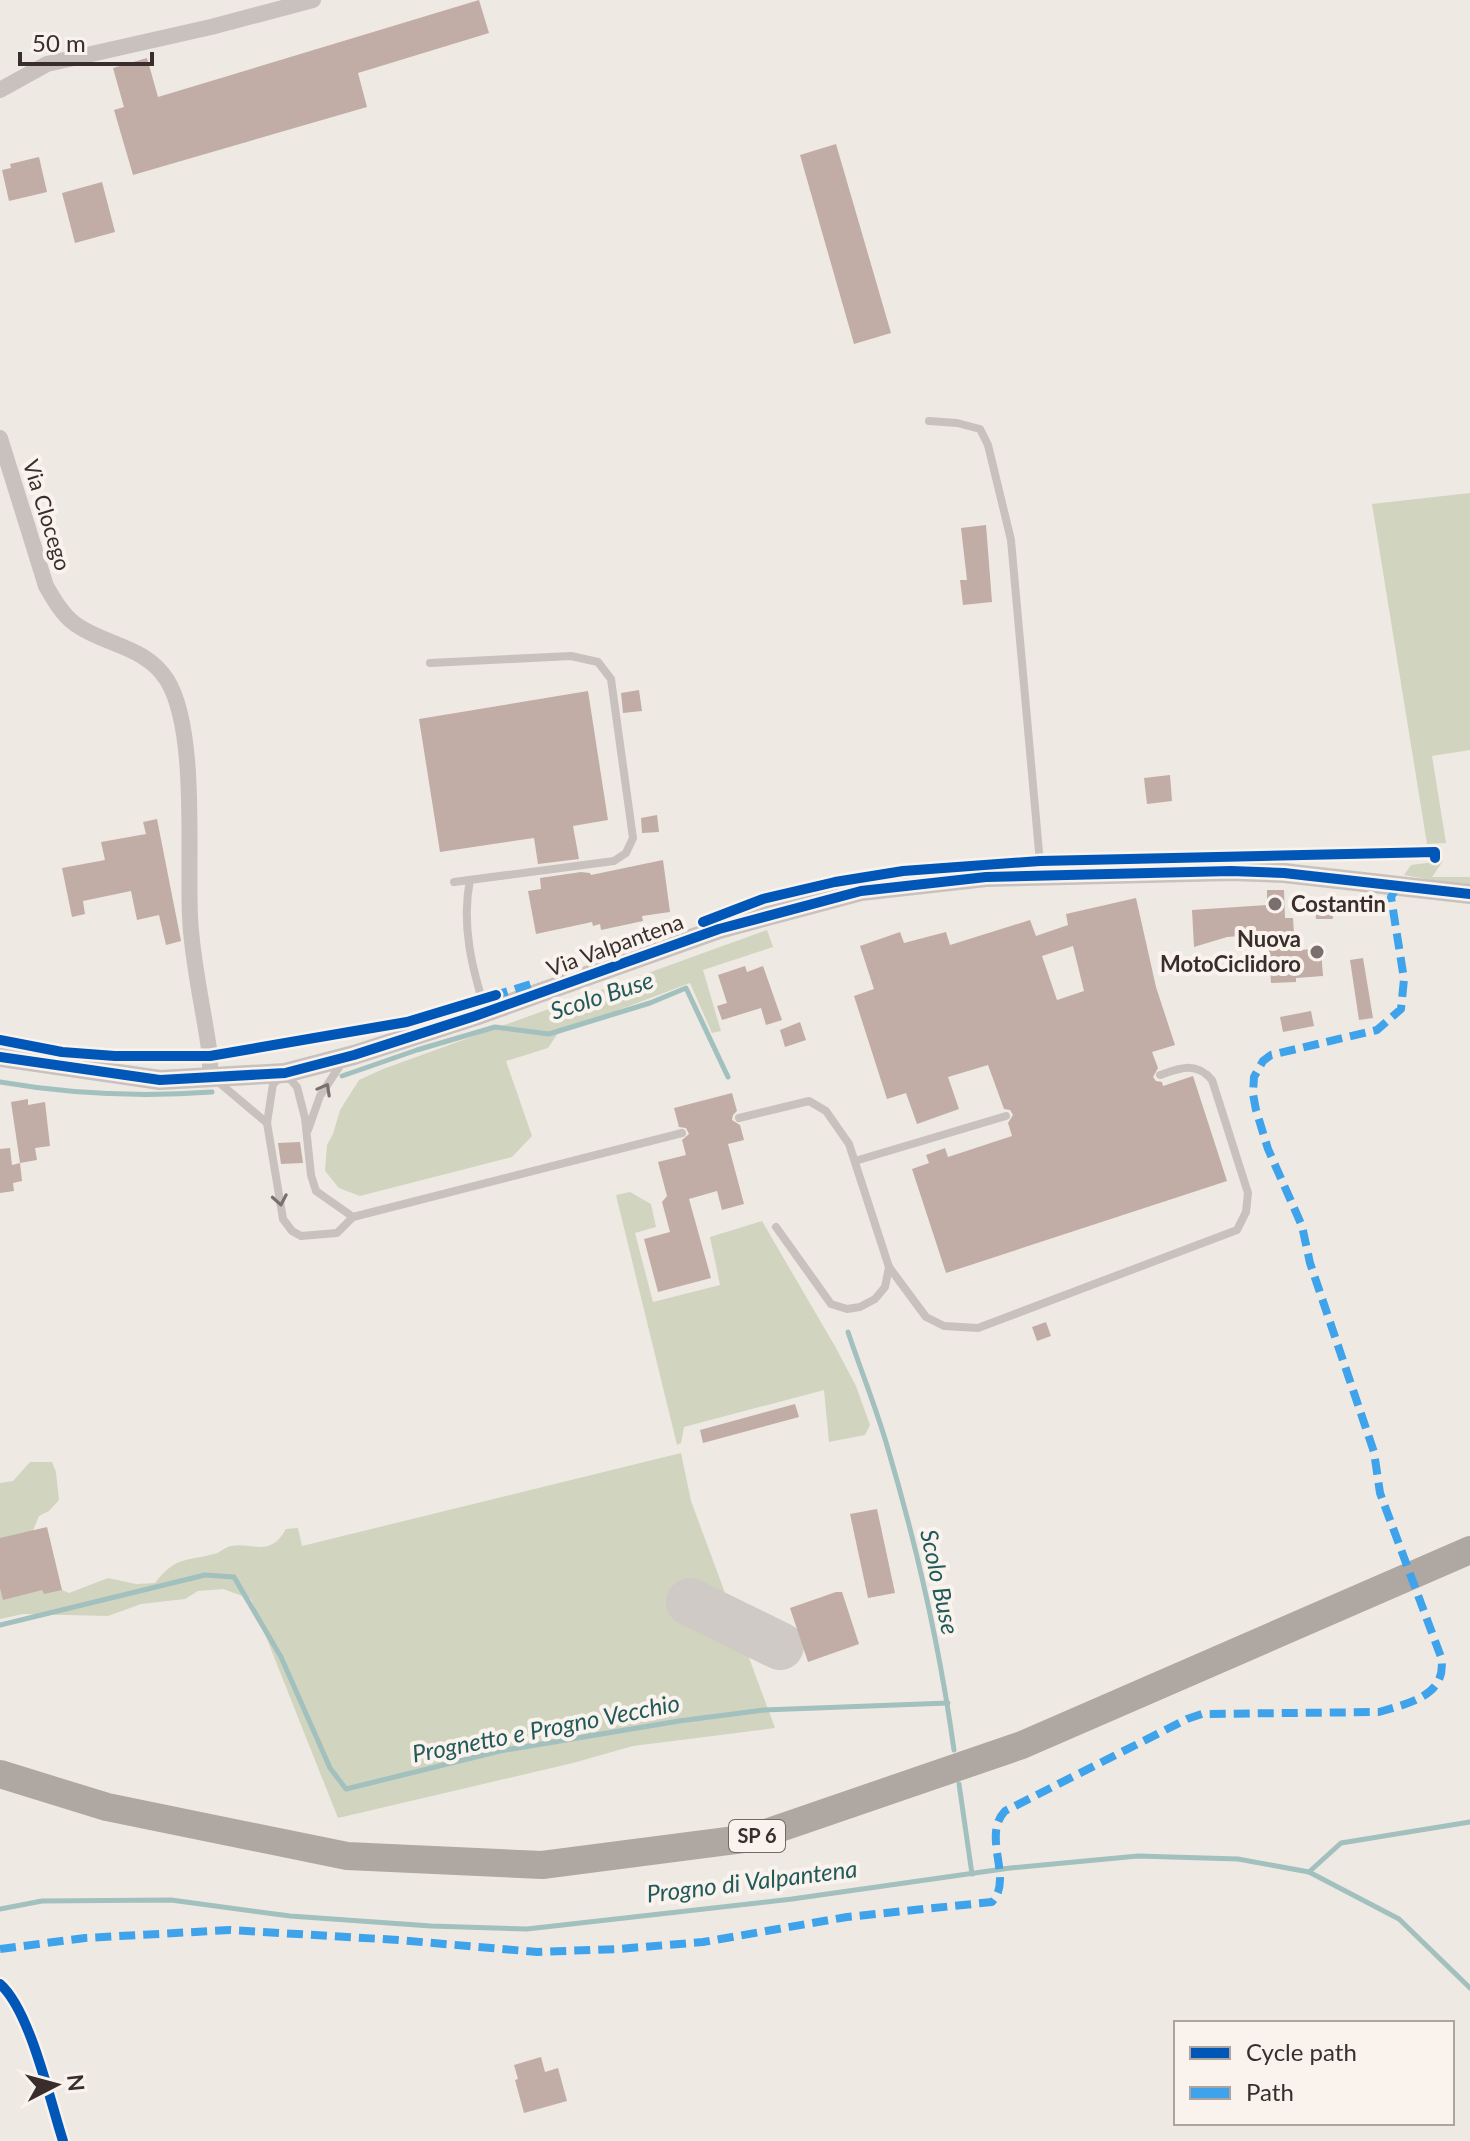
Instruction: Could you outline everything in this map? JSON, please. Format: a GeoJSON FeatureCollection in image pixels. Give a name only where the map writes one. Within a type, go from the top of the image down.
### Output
{"type":"FeatureCollection","features":[{"type":"Feature","properties":{"kind":"highway","name":"SP 6"},"geometry":{"type":"LineString","coordinates":[[0,1774],[107,1807],[347,1856],[542,1865],[751,1838],[1022,1745],[1470,1550]]}},
{"type":"Feature","properties":{"kind":"street"},"geometry":{"type":"LineString","coordinates":[[0,90],[47,64],[313,0]]}},
{"type":"Feature","properties":{"kind":"street","name":"Via Clocego"},"geometry":{"type":"LineString","coordinates":[[0,438],[46,586],[65,615],[92,634],[134,650],[157,666],[169,683],[177,704],[187,775],[190,918],[212,1078]]}},
{"type":"Feature","properties":{"kind":"street","name":"Via Valpantena"},"geometry":{"type":"LineString","coordinates":[[0,1057],[160,1080],[285,1073],[354,1055],[486,1012],[719,929],[861,891],[986,877],[1231,871],[1284,873],[1470,894]]}},
{"type":"Feature","properties":{"kind":"street","name":"Via Valpantena"},"geometry":{"type":"LineString","coordinates":[[1442,893],[1470,906]]}},
{"type":"Feature","properties":{"kind":"lane"},"geometry":{"type":"LineString","coordinates":[[929,421],[980,429],[988,445],[1011,540],[1042,875]]}},
{"type":"Feature","properties":{"kind":"lane"},"geometry":{"type":"LineString","coordinates":[[430,663],[571,656],[598,662],[611,679],[633,838],[626,853],[614,861],[454,882]]}},
{"type":"Feature","properties":{"kind":"lane"},"geometry":{"type":"LineString","coordinates":[[470,880],[467,929],[476,981],[486,1012]]}},
{"type":"Feature","properties":{"kind":"lane"},"geometry":{"type":"LineString","coordinates":[[307,1131],[320,1096],[338,1066],[354,1055]]}},
{"type":"Feature","properties":{"kind":"lane"},"geometry":{"type":"LineString","coordinates":[[739,1118],[809,1101],[826,1111],[849,1144],[889,1267],[926,1317],[944,1326],[978,1328],[1237,1230],[1246,1212],[1248,1193],[1212,1080],[1206,1072],[1193,1066],[1160,1075]]}},
{"type":"Feature","properties":{"kind":"lane"},"geometry":{"type":"LineString","coordinates":[[353,1217],[316,1191],[297,1087],[285,1073],[273,1084],[267,1123],[283,1219],[292,1231],[301,1236],[337,1233],[353,1217],[682,1133]]}},
{"type":"Feature","properties":{"kind":"lane"},"geometry":{"type":"LineString","coordinates":[[212,1078],[267,1123]]}},
{"type":"Feature","properties":{"kind":"lane"},"geometry":{"type":"LineString","coordinates":[[855,1161],[1006,1116]]}},
{"type":"Feature","properties":{"kind":"lane"},"geometry":{"type":"LineString","coordinates":[[776,1227],[831,1304],[847,1309],[860,1307],[875,1299],[885,1287],[889,1267]]}},
{"type":"Feature","properties":{"kind":"green space"},"geometry":{"type":"Polygon","coordinates":[[[1470,493],[1470,750],[1432,756],[1446,843],[1427,844],[1372,504],[1470,493]]]}},
{"type":"Feature","properties":{"kind":"green space"},"geometry":{"type":"Polygon","coordinates":[[[1443,861],[1432,877],[1470,877],[1470,887],[1404,875],[1411,865],[1443,861]]]}},
{"type":"Feature","properties":{"kind":"green space"},"geometry":{"type":"Polygon","coordinates":[[[767,930],[773,947],[703,970],[721,1031],[712,1033],[690,983],[558,1033],[548,1048],[506,1061],[532,1136],[512,1157],[360,1196],[339,1188],[325,1171],[327,1145],[340,1110],[359,1080],[767,930]]]}},
{"type":"Feature","properties":{"kind":"green space"},"geometry":{"type":"Polygon","coordinates":[[[630,1192],[651,1204],[656,1227],[635,1233],[653,1302],[720,1285],[710,1237],[762,1221],[856,1386],[870,1425],[865,1435],[829,1442],[824,1390],[684,1427],[681,1443],[677,1445],[616,1195],[630,1192]]]}},
{"type":"Feature","properties":{"kind":"green space"},"geometry":{"type":"Polygon","coordinates":[[[681,1453],[691,1501],[775,1728],[633,1746],[338,1818],[251,1599],[223,1589],[198,1591],[185,1599],[141,1604],[108,1616],[23,1614],[0,1619],[0,1483],[13,1481],[30,1462],[52,1462],[56,1472],[59,1500],[39,1516],[32,1533],[60,1589],[69,1593],[108,1578],[136,1584],[155,1583],[169,1568],[181,1561],[231,1546],[267,1546],[280,1538],[286,1529],[298,1528],[302,1546],[681,1453]]]}},
{"type":"Feature","properties":{"kind":"building"},"geometry":{"type":"Polygon","coordinates":[[[479,0],[489,33],[358,73],[367,107],[133,175],[114,110],[124,107],[113,68],[147,58],[158,97],[479,0]]]}},
{"type":"Feature","properties":{"kind":"building"},"geometry":{"type":"Polygon","coordinates":[[[836,144],[891,333],[854,344],[800,155],[836,144]]]}},
{"type":"Feature","properties":{"kind":"building"},"geometry":{"type":"Polygon","coordinates":[[[39,157],[47,192],[9,201],[2,170],[11,168],[10,164],[39,157]]]}},
{"type":"Feature","properties":{"kind":"building"},"geometry":{"type":"Polygon","coordinates":[[[102,182],[115,232],[75,243],[62,193],[102,182]]]}},
{"type":"Feature","properties":{"kind":"building"},"geometry":{"type":"Polygon","coordinates":[[[986,525],[992,602],[963,605],[960,580],[967,580],[961,528],[986,525]]]}},
{"type":"Feature","properties":{"kind":"building"},"geometry":{"type":"Polygon","coordinates":[[[639,690],[642,711],[623,713],[621,693],[639,690]]]}},
{"type":"Feature","properties":{"kind":"building"},"geometry":{"type":"Polygon","coordinates":[[[588,691],[608,820],[573,826],[579,859],[538,864],[534,838],[440,852],[419,719],[588,691]]]}},
{"type":"Feature","properties":{"kind":"building"},"geometry":{"type":"Polygon","coordinates":[[[1170,775],[1172,801],[1147,804],[1144,778],[1170,775]]]}},
{"type":"Feature","properties":{"kind":"building"},"geometry":{"type":"Polygon","coordinates":[[[657,815],[659,832],[642,833],[641,818],[657,815]]]}},
{"type":"Feature","properties":{"kind":"building"},"geometry":{"type":"Polygon","coordinates":[[[157,819],[181,941],[166,945],[159,915],[137,920],[131,891],[83,901],[85,914],[72,917],[62,868],[105,860],[101,842],[146,834],[143,822],[157,819]]]}},
{"type":"Feature","properties":{"kind":"building"},"geometry":{"type":"Polygon","coordinates":[[[663,860],[670,912],[642,916],[643,921],[601,930],[600,924],[593,926],[592,922],[536,934],[528,891],[541,889],[540,878],[581,872],[591,875],[663,860]]]}},
{"type":"Feature","properties":{"kind":"building"},"geometry":{"type":"Polygon","coordinates":[[[1267,890],[1284,890],[1285,918],[1293,918],[1295,950],[1321,949],[1323,976],[1271,983],[1268,934],[1227,937],[1194,947],[1192,910],[1267,905],[1267,890]]]}},
{"type":"Feature","properties":{"kind":"building"},"geometry":{"type":"Polygon","coordinates":[[[1136,898],[1156,987],[1175,1045],[1152,1052],[1158,1068],[1153,1077],[1163,1086],[1193,1076],[1227,1181],[946,1273],[912,1169],[929,1163],[926,1155],[945,1148],[948,1157],[1012,1136],[1008,1123],[1013,1115],[1010,1110],[1004,1109],[988,1065],[948,1077],[959,1109],[917,1124],[906,1093],[887,1099],[854,996],[874,989],[860,946],[900,932],[904,943],[946,932],[950,945],[1030,920],[1036,936],[1068,925],[1066,914],[1136,898]],[[1073,946],[1042,956],[1057,1000],[1084,991],[1073,946]]]}},
{"type":"Feature","properties":{"kind":"building"},"geometry":{"type":"Polygon","coordinates":[[[1315,898],[1332,898],[1333,919],[1316,919],[1315,898]]]}},
{"type":"Feature","properties":{"kind":"building"},"geometry":{"type":"Polygon","coordinates":[[[1363,958],[1373,1018],[1359,1020],[1350,960],[1363,958]]]}},
{"type":"Feature","properties":{"kind":"building"},"geometry":{"type":"Polygon","coordinates":[[[745,966],[747,972],[763,966],[782,1020],[766,1025],[761,1008],[722,1020],[717,1006],[727,1003],[718,975],[745,966]]]}},
{"type":"Feature","properties":{"kind":"building"},"geometry":{"type":"Polygon","coordinates":[[[1311,1011],[1314,1026],[1283,1032],[1280,1017],[1311,1011]]]}},
{"type":"Feature","properties":{"kind":"building"},"geometry":{"type":"Polygon","coordinates":[[[800,1022],[806,1040],[785,1047],[780,1030],[800,1022]]]}},
{"type":"Feature","properties":{"kind":"building"},"geometry":{"type":"Polygon","coordinates":[[[732,1093],[737,1111],[732,1120],[740,1125],[744,1140],[728,1144],[744,1204],[722,1210],[717,1191],[689,1199],[711,1278],[658,1292],[644,1239],[670,1232],[662,1202],[667,1196],[658,1162],[686,1155],[682,1140],[689,1134],[686,1128],[679,1127],[674,1108],[732,1093]]]}},
{"type":"Feature","properties":{"kind":"building"},"geometry":{"type":"Polygon","coordinates":[[[28,1099],[28,1105],[45,1102],[50,1146],[35,1148],[37,1160],[20,1163],[11,1102],[28,1099]]]}},
{"type":"Feature","properties":{"kind":"building"},"geometry":{"type":"Polygon","coordinates":[[[300,1142],[303,1163],[281,1164],[278,1143],[300,1142]]]}},
{"type":"Feature","properties":{"kind":"building"},"geometry":{"type":"Polygon","coordinates":[[[10,1148],[12,1165],[20,1163],[22,1181],[13,1183],[14,1191],[0,1193],[0,1149],[10,1148]]]}},
{"type":"Feature","properties":{"kind":"building"},"geometry":{"type":"Polygon","coordinates":[[[1046,1322],[1051,1336],[1037,1341],[1032,1327],[1046,1322]]]}},
{"type":"Feature","properties":{"kind":"building"},"geometry":{"type":"Polygon","coordinates":[[[795,1404],[799,1417],[703,1443],[700,1430],[795,1404]]]}},
{"type":"Feature","properties":{"kind":"building"},"geometry":{"type":"Polygon","coordinates":[[[877,1509],[895,1593],[868,1598],[850,1514],[877,1509]]]}},
{"type":"Feature","properties":{"kind":"building"},"geometry":{"type":"Polygon","coordinates":[[[47,1527],[62,1590],[44,1594],[42,1590],[3,1600],[0,1588],[0,1538],[47,1527]]]}},
{"type":"Feature","properties":{"kind":"building"},"geometry":{"type":"Polygon","coordinates":[[[842,1592],[859,1644],[808,1662],[790,1608],[842,1592]]]}},
{"type":"Feature","properties":{"kind":"building"},"geometry":{"type":"Polygon","coordinates":[[[541,2057],[545,2072],[558,2068],[567,2101],[524,2113],[514,2065],[541,2057]]]}},
{"type":"Feature","properties":{"kind":"waterway","name":"Scolo Buse"},"geometry":{"type":"LineString","coordinates":[[342,1076],[495,1027],[549,1034],[650,1003],[686,988],[728,1077]]}},
{"type":"Feature","properties":{"kind":"waterway","name":"Scolo Buse"},"geometry":{"type":"LineString","coordinates":[[0,1082],[106,1093],[212,1092]]}},
{"type":"Feature","properties":{"kind":"waterway","name":"Scolo Buse"},"geometry":{"type":"LineString","coordinates":[[848,1332],[884,1434],[909,1523],[935,1636],[954,1750]]}},
{"type":"Feature","properties":{"kind":"waterway","name":"Prognetto e Progno Vecchio"},"geometry":{"type":"LineString","coordinates":[[0,1625],[205,1575],[234,1577],[281,1657],[330,1768],[346,1789],[500,1751],[679,1721],[764,1710],[948,1703]]}},
{"type":"Feature","properties":{"kind":"waterway","name":"Scolo Buse"},"geometry":{"type":"LineString","coordinates":[[959,1784],[972,1874]]}},
{"type":"Feature","properties":{"kind":"waterway"},"geometry":{"type":"LineString","coordinates":[[1309,1872],[1341,1843],[1470,1822]]}},
{"type":"Feature","properties":{"kind":"waterway","name":"Progno di Valpantena"},"geometry":{"type":"LineString","coordinates":[[0,1909],[42,1901],[171,1900],[290,1916],[527,1929],[792,1899],[1010,1868],[1138,1856],[1238,1859],[1309,1872],[1399,1919],[1470,1988]]}},
{"type":"Feature","properties":{"kind":"taxiway"},"geometry":{"type":"LineString","coordinates":[[690,1602],[780,1646]]}},
{"type":"Feature","properties":{"kind":"marked path"},"geometry":{"type":"LineString","coordinates":[[0,1949],[85,1938],[230,1930],[537,1952],[618,1949],[703,1942],[847,1917],[992,1902],[1000,1882],[996,1833],[998,1821],[1005,1811],[1187,1719],[1202,1714],[1379,1712],[1414,1701],[1433,1689],[1442,1670],[1441,1657],[1380,1493],[1374,1452],[1310,1263],[1302,1226],[1268,1149],[1253,1094],[1254,1077],[1263,1061],[1271,1055],[1377,1030],[1401,1009],[1404,979],[1391,897],[1397,887]]}},
{"type":"Feature","properties":{"kind":"marked path"},"geometry":{"type":"LineString","coordinates":[[492,996],[538,982]]}},
{"type":"Feature","properties":{"kind":"cycle path"},"geometry":{"type":"LineString","coordinates":[[703,922],[763,899],[835,882],[903,871],[1040,861],[1435,852],[1435,858]]}},
{"type":"Feature","properties":{"kind":"cycle path"},"geometry":{"type":"LineString","coordinates":[[0,1057],[160,1080],[285,1073],[354,1055],[475,1016],[719,929],[861,891],[986,877],[1231,871],[1284,873],[1470,894]]}},
{"type":"Feature","properties":{"kind":"cycle path"},"geometry":{"type":"LineString","coordinates":[[0,1040],[62,1052],[115,1056],[210,1056],[407,1022],[496,995]]}},
{"type":"Feature","properties":{"kind":"cycle path"},"geometry":{"type":"LineString","coordinates":[[0,1984],[11,1997],[30,2035],[63,2141]]}},
{"type":"Feature","properties":{"kind":"place","name":"Costantin"},"geometry":{"type":"Point","coordinates":[1275,904]}},
{"type":"Feature","properties":{"kind":"place","name":"Nuova MotoCiclidoro"},"geometry":{"type":"Point","coordinates":[1317,952]}}]}
